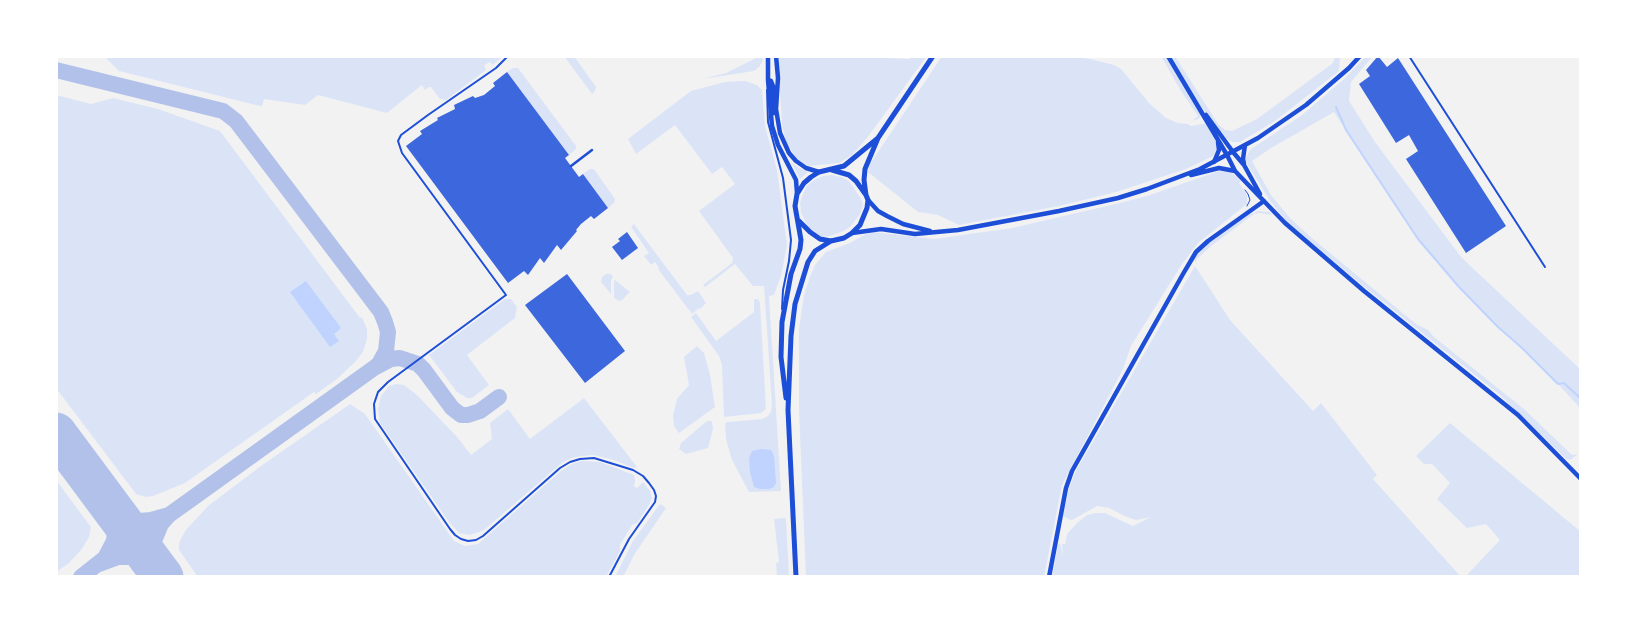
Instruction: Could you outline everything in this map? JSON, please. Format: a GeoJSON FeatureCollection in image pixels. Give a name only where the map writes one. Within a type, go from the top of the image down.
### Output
{"type":"FeatureCollection","features":[{"type":"Feature","properties":{"kind":"main road"},"geometry":{"type":"LineString","coordinates":[[768,56],[772,126],[778,145],[796,180],[798,194],[796,206],[801,231],[800,249],[791,274],[782,322],[782,374],[788,410]]}},
{"type":"Feature","properties":{"kind":"main road"},"geometry":{"type":"LineString","coordinates":[[776,56],[778,78],[776,110],[780,133]]}},
{"type":"Feature","properties":{"kind":"main road"},"geometry":{"type":"LineString","coordinates":[[798,218],[810,232],[820,239],[844,238],[852,233],[865,216],[867,197],[864,180],[865,169],[878,138],[933,56]]}},
{"type":"Feature","properties":{"kind":"main road"},"geometry":{"type":"LineString","coordinates":[[1168,56],[1235,171],[1284,223],[1348,278],[1518,415],[1581,479]]}},
{"type":"Feature","properties":{"kind":"main road"},"geometry":{"type":"LineString","coordinates":[[1177,179],[1214,162],[1264,134],[1306,105],[1360,56]]}},
{"type":"Feature","properties":{"kind":"main road"},"geometry":{"type":"LineString","coordinates":[[768,80],[774,86],[773,109],[780,133],[789,153],[806,168],[819,172],[844,166],[878,138]]}},
{"type":"Feature","properties":{"kind":"main road"},"geometry":{"type":"LineString","coordinates":[[1185,87],[1244,165],[1264,201]]}},
{"type":"Feature","properties":{"kind":"main road"},"geometry":{"type":"LineString","coordinates":[[1214,162],[1219,150],[1217,139]]}},
{"type":"Feature","properties":{"kind":"main road"},"geometry":{"type":"LineString","coordinates":[[1244,165],[1245,145]]}},
{"type":"Feature","properties":{"kind":"main road"},"geometry":{"type":"LineString","coordinates":[[852,233],[881,228],[915,234],[983,227],[1060,212],[1118,198],[1219,168],[1235,171]]}},
{"type":"Feature","properties":{"kind":"main road"},"geometry":{"type":"LineString","coordinates":[[832,170],[849,175],[856,181],[878,211],[886,216],[903,224],[934,232]]}},
{"type":"Feature","properties":{"kind":"main road"},"geometry":{"type":"LineString","coordinates":[[798,194],[804,183],[819,172]]}},
{"type":"Feature","properties":{"kind":"main road"},"geometry":{"type":"LineString","coordinates":[[1048,577],[1066,488],[1072,471],[1183,274],[1196,252],[1208,241],[1264,201]]}},
{"type":"Feature","properties":{"kind":"main road"},"geometry":{"type":"LineString","coordinates":[[796,577],[788,410],[791,336],[795,304],[808,262],[815,251],[830,240]]}},
{"type":"Feature","properties":{"kind":"street"},"geometry":{"type":"LineString","coordinates":[[571,166],[592,150]]}},
{"type":"Feature","properties":{"kind":"lane"},"geometry":{"type":"LineString","coordinates":[[508,56],[496,68],[401,135],[398,142],[402,153],[506,295],[388,382],[378,392],[374,404],[375,419],[450,529],[461,539],[468,541],[476,540],[483,536],[560,468],[570,462],[594,458],[633,470],[642,476],[654,490],[655,502],[628,539],[609,577]]}},
{"type":"Feature","properties":{"kind":"lane"},"geometry":{"type":"LineString","coordinates":[[1409,56],[1545,267]]}},
{"type":"Feature","properties":{"kind":"lane"},"geometry":{"type":"LineString","coordinates":[[768,80],[766,100],[768,122],[783,178],[791,240],[783,290],[782,322]]}},
{"type":"Feature","properties":{"kind":"shaded area"},"geometry":{"type":"Polygon","coordinates":[[[104,56],[504,56],[492,65],[490,62],[484,65],[486,70],[446,100],[440,99],[431,87],[425,90],[422,85],[387,113],[318,95],[305,105],[264,99],[262,106],[260,106],[119,71],[104,56]]]}},
{"type":"Feature","properties":{"kind":"shaded area"},"geometry":{"type":"Polygon","coordinates":[[[564,56],[574,56],[596,87],[592,94],[564,56]]]}},
{"type":"Feature","properties":{"kind":"shaded area"},"geometry":{"type":"Polygon","coordinates":[[[762,56],[763,60],[754,71],[702,79],[726,73],[762,56]]]}},
{"type":"Feature","properties":{"kind":"shaded area"},"geometry":{"type":"Polygon","coordinates":[[[778,56],[909,59],[913,56],[927,56],[867,138],[852,155],[839,163],[809,166],[797,159],[786,142],[782,125],[778,56]]]}},
{"type":"Feature","properties":{"kind":"shaded area"},"geometry":{"type":"Polygon","coordinates":[[[942,56],[1070,56],[1114,65],[1121,69],[1149,103],[1166,118],[1191,126],[1207,123],[1216,139],[1217,150],[1211,157],[1186,169],[1116,192],[1059,206],[959,225],[938,215],[918,212],[868,172],[870,164],[942,56]]]}},
{"type":"Feature","properties":{"kind":"shaded area"},"geometry":{"type":"Polygon","coordinates":[[[1161,56],[1175,56],[1218,124],[1225,130],[1232,131],[1257,119],[1333,63],[1335,56],[1340,56],[1339,71],[1275,121],[1240,142],[1233,142],[1227,139],[1189,92],[1202,114],[1198,119],[1192,121],[1198,116],[1161,56]]]}},
{"type":"Feature","properties":{"kind":"shaded area"},"geometry":{"type":"Polygon","coordinates":[[[1366,56],[1373,56],[1351,82],[1349,101],[1375,142],[1461,257],[1581,370],[1581,409],[1459,287],[1418,239],[1334,112],[1252,161],[1271,195],[1290,218],[1416,324],[1428,330],[1434,337],[1524,409],[1572,455],[1578,454],[1570,460],[1566,459],[1500,395],[1362,285],[1288,223],[1270,201],[1246,162],[1246,157],[1251,149],[1302,115],[1344,79],[1366,56]]]}},
{"type":"Feature","properties":{"kind":"shaded area"},"geometry":{"type":"Polygon","coordinates":[[[513,68],[518,68],[576,146],[576,149],[569,155],[507,72],[513,68]]]}},
{"type":"Feature","properties":{"kind":"shaded area"},"geometry":{"type":"Polygon","coordinates":[[[745,81],[757,85],[762,90],[765,126],[777,170],[787,245],[781,276],[774,295],[769,296],[781,491],[749,492],[732,460],[726,439],[725,423],[762,419],[771,412],[772,405],[764,286],[753,286],[735,264],[705,287],[703,285],[732,263],[733,258],[699,211],[735,184],[722,167],[712,174],[675,125],[636,154],[628,139],[691,91],[725,82],[745,81]]]}},
{"type":"Feature","properties":{"kind":"shaded area"},"geometry":{"type":"Polygon","coordinates":[[[56,95],[91,104],[113,98],[158,109],[220,131],[360,318],[362,317],[367,329],[367,339],[363,352],[337,379],[316,394],[314,392],[185,483],[153,496],[146,497],[136,494],[56,388],[56,95]]]}},
{"type":"Feature","properties":{"kind":"shaded area"},"geometry":{"type":"Polygon","coordinates":[[[791,162],[796,166],[808,172],[800,179],[791,162]]]}},
{"type":"Feature","properties":{"kind":"shaded area"},"geometry":{"type":"Polygon","coordinates":[[[590,169],[594,169],[615,199],[614,203],[608,208],[583,174],[590,169]]]}},
{"type":"Feature","properties":{"kind":"shaded area"},"geometry":{"type":"Polygon","coordinates":[[[1219,171],[1229,172],[1241,181],[1239,183],[1247,195],[1247,204],[1198,243],[1182,264],[1131,346],[1123,369],[1062,485],[1044,577],[806,577],[799,410],[799,329],[804,295],[810,277],[815,265],[826,252],[874,232],[934,239],[1012,228],[1147,196],[1219,171]]]}},
{"type":"Feature","properties":{"kind":"shaded area"},"geometry":{"type":"Polygon","coordinates":[[[832,175],[849,181],[863,205],[860,214],[851,226],[844,231],[822,237],[807,226],[801,212],[800,203],[807,186],[823,176],[832,175]]]}},
{"type":"Feature","properties":{"kind":"shaded area"},"geometry":{"type":"Polygon","coordinates":[[[1258,211],[1270,212],[1272,215],[1254,214],[1211,246],[1196,260],[1196,263],[1194,260],[1197,255],[1210,242],[1249,215],[1258,211]]]}},
{"type":"Feature","properties":{"kind":"shaded area"},"geometry":{"type":"Polygon","coordinates":[[[634,224],[687,295],[698,291],[706,303],[700,309],[692,314],[658,269],[655,262],[651,265],[644,256],[649,253],[631,227],[634,224]]]}},
{"type":"Feature","properties":{"kind":"shaded area"},"geometry":{"type":"Polygon","coordinates":[[[1195,266],[1230,320],[1313,411],[1321,403],[1377,475],[1373,479],[1461,577],[1052,577],[1058,545],[1060,543],[1063,556],[1062,544],[1065,544],[1067,534],[1087,515],[1105,513],[1133,526],[1151,517],[1136,520],[1109,508],[1097,506],[1072,520],[1063,516],[1069,488],[1077,469],[1195,266]]]}},
{"type":"Feature","properties":{"kind":"shaded area"},"geometry":{"type":"Polygon","coordinates":[[[606,274],[611,274],[613,277],[611,280],[611,294],[601,282],[602,277],[606,274]]]}},
{"type":"Feature","properties":{"kind":"shaded area"},"geometry":{"type":"Polygon","coordinates":[[[615,280],[630,292],[619,301],[614,298],[615,280]]]}},
{"type":"Feature","properties":{"kind":"shaded area"},"geometry":{"type":"Polygon","coordinates":[[[505,299],[511,299],[517,307],[515,318],[467,355],[489,385],[472,398],[467,398],[457,392],[429,355],[505,299]]]}},
{"type":"Feature","properties":{"kind":"shaded area"},"geometry":{"type":"Polygon","coordinates":[[[754,299],[758,299],[760,303],[766,409],[761,413],[724,417],[722,365],[719,356],[691,317],[696,313],[716,341],[754,312],[754,299]]]}},
{"type":"Feature","properties":{"kind":"shaded area"},"geometry":{"type":"Polygon","coordinates":[[[697,346],[704,353],[715,407],[679,433],[674,426],[673,415],[677,399],[689,385],[684,357],[697,346]]]}},
{"type":"Feature","properties":{"kind":"shaded area"},"geometry":{"type":"Polygon","coordinates":[[[396,384],[404,385],[417,395],[458,438],[471,455],[492,439],[490,423],[508,409],[530,439],[584,398],[637,467],[634,468],[614,460],[593,455],[572,458],[563,462],[484,530],[470,535],[459,533],[449,522],[380,423],[378,409],[381,396],[389,386],[396,384]]]}},
{"type":"Feature","properties":{"kind":"shaded area"},"geometry":{"type":"Polygon","coordinates":[[[350,404],[365,414],[454,541],[465,546],[478,544],[561,471],[572,464],[582,461],[600,462],[634,475],[634,486],[637,488],[643,482],[650,491],[652,498],[637,523],[632,525],[620,545],[620,551],[606,577],[198,577],[179,550],[179,543],[185,531],[208,506],[261,466],[350,404]]]}},
{"type":"Feature","properties":{"kind":"shaded area"},"geometry":{"type":"Polygon","coordinates":[[[707,421],[712,421],[713,429],[708,448],[686,454],[679,449],[681,443],[707,421]]]}},
{"type":"Feature","properties":{"kind":"shaded area"},"geometry":{"type":"Polygon","coordinates":[[[1450,423],[1581,532],[1581,577],[1465,577],[1500,540],[1486,524],[1467,528],[1437,499],[1450,483],[1432,464],[1424,464],[1416,456],[1450,423]]]}},
{"type":"Feature","properties":{"kind":"shaded area"},"geometry":{"type":"Polygon","coordinates":[[[56,480],[91,527],[89,537],[82,549],[68,564],[56,572],[56,480]]]}},
{"type":"Feature","properties":{"kind":"shaded area"},"geometry":{"type":"Polygon","coordinates":[[[660,504],[666,508],[634,555],[623,577],[615,577],[633,541],[660,504]]]}},
{"type":"Feature","properties":{"kind":"shaded area"},"geometry":{"type":"Polygon","coordinates":[[[786,518],[789,577],[777,577],[776,563],[779,562],[774,519],[786,518]]]}},
{"type":"Feature","properties":{"kind":"water"},"geometry":{"type":"Polygon","coordinates":[[[306,281],[341,328],[334,334],[339,341],[330,347],[290,292],[306,281]]]}},
{"type":"Feature","properties":{"kind":"water"},"geometry":{"type":"Polygon","coordinates":[[[761,449],[771,450],[774,456],[776,483],[774,487],[769,489],[754,487],[750,472],[749,458],[752,451],[761,449]]]}},
{"type":"Feature","properties":{"kind":"building"},"geometry":{"type":"Polygon","coordinates":[[[1378,56],[1387,67],[1398,58],[1506,226],[1466,253],[1406,159],[1418,151],[1409,135],[1396,143],[1359,84],[1370,76],[1366,70],[1378,56]]]}},
{"type":"Feature","properties":{"kind":"building"},"geometry":{"type":"Polygon","coordinates":[[[507,72],[569,155],[565,158],[579,177],[583,174],[608,208],[594,219],[591,216],[581,224],[561,250],[557,245],[544,263],[540,258],[528,275],[524,271],[508,283],[406,146],[422,134],[420,131],[438,120],[437,118],[455,109],[454,105],[473,96],[475,98],[484,95],[495,86],[493,83],[507,72]]]}},
{"type":"Feature","properties":{"kind":"building"},"geometry":{"type":"Polygon","coordinates":[[[627,232],[638,248],[622,260],[612,247],[627,232]]]}},
{"type":"Feature","properties":{"kind":"building"},"geometry":{"type":"Polygon","coordinates":[[[567,274],[625,351],[585,383],[525,305],[567,274]]]}},
{"type":"Feature","properties":{"kind":"waterway"},"geometry":{"type":"LineString","coordinates":[[1336,107],[1346,130],[1418,239],[1459,287],[1498,327],[1558,384],[1564,383],[1581,399]]}},
{"type":"Feature","properties":{"kind":"taxiway"},"geometry":{"type":"LineString","coordinates":[[56,70],[223,111],[236,121],[381,312],[388,332],[386,351],[379,364],[169,515],[139,521],[121,514],[107,501]]}},
{"type":"Feature","properties":{"kind":"taxiway"},"geometry":{"type":"LineString","coordinates":[[376,367],[391,359],[400,358],[418,364],[452,408],[461,415],[480,411],[499,397]]}},
{"type":"Feature","properties":{"kind":"taxiway"},"geometry":{"type":"LineString","coordinates":[[81,577],[105,558],[114,541],[114,519],[108,503]]}},
{"type":"Feature","properties":{"kind":"taxiway"},"geometry":{"type":"LineString","coordinates":[[169,515],[161,524],[154,541],[155,558],[161,575],[147,563],[130,557],[118,557],[99,564],[169,515]]}},
{"type":"Feature","properties":{"kind":"runway"},"geometry":{"type":"LineString","coordinates":[[56,433],[163,577]]}}]}
